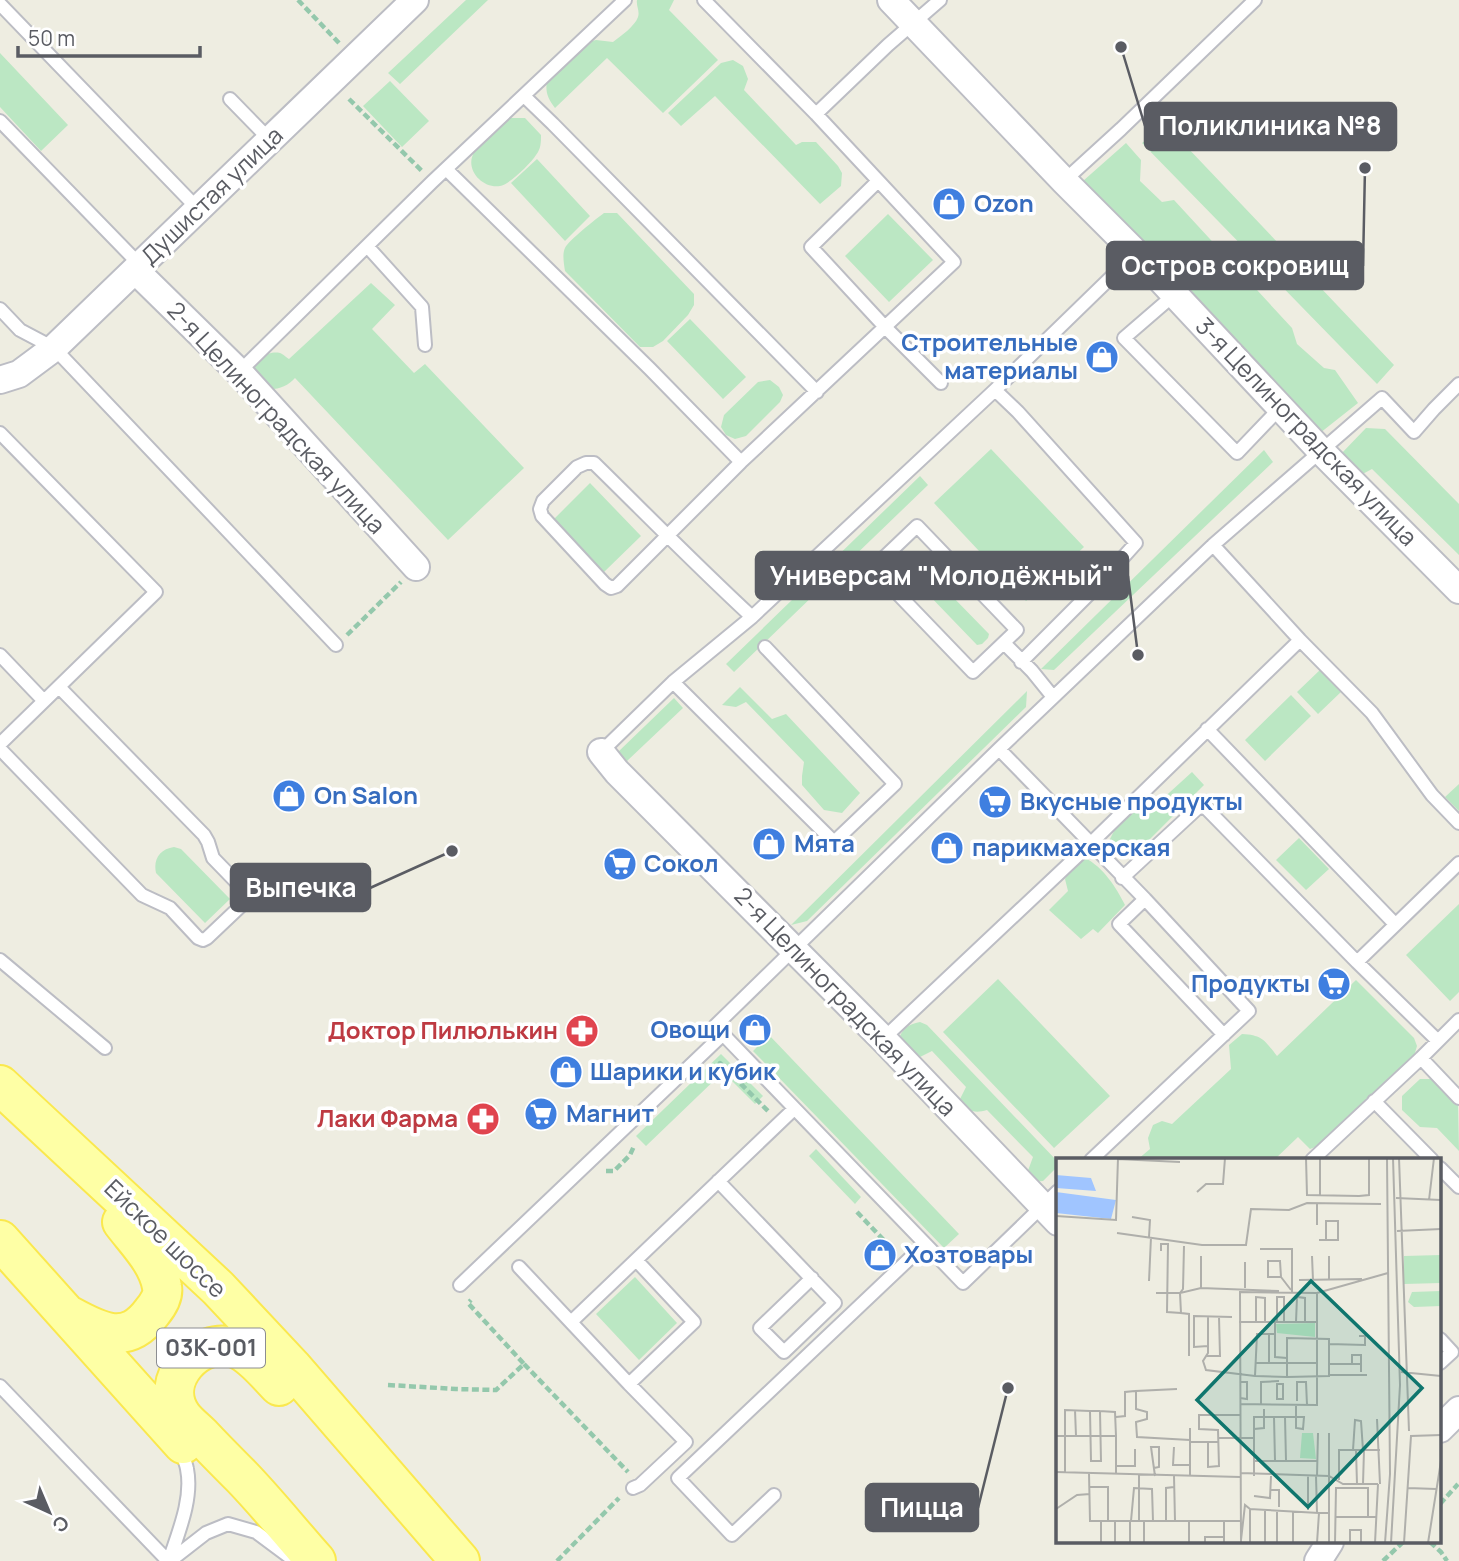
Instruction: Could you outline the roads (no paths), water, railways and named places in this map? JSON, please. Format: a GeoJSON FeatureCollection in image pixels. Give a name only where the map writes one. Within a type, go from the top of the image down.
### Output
{"type":"FeatureCollection","features":[{"type":"Feature","properties":{"kind":"main road","name":"Ейское шоссе"},"geometry":{"type":"LineString","coordinates":[[0,1085],[218,1288],[292,1367],[460,1561]]}},
{"type":"Feature","properties":{"kind":"main road","name":"03К-001"},"geometry":{"type":"LineString","coordinates":[[60,1139],[156,1267],[163,1290],[157,1306],[146,1321],[128,1332],[114,1334],[94,1329],[66,1313]]}},
{"type":"Feature","properties":{"kind":"main road","name":"03К-001"},"geometry":{"type":"LineString","coordinates":[[0,1240],[174,1435],[307,1561]]}},
{"type":"Feature","properties":{"kind":"main road","name":"03К-001"},"geometry":{"type":"LineString","coordinates":[[316,1561],[245,1480],[181,1415],[175,1399],[174,1385],[180,1369],[206,1349],[223,1346],[235,1348],[247,1355],[427,1524]]}},
{"type":"Feature","properties":{"kind":"street","name":"Душистая улица"},"geometry":{"type":"LineString","coordinates":[[6,373],[54,348],[415,0]]}},
{"type":"Feature","properties":{"kind":"street","name":"3-я Целиноградская улица"},"geometry":{"type":"LineString","coordinates":[[891,0],[1136,253],[1322,452],[1459,590]]}},
{"type":"Feature","properties":{"kind":"street","name":"2-я Целиноградская улица"},"geometry":{"type":"LineString","coordinates":[[138,267],[239,372],[416,567]]}},
{"type":"Feature","properties":{"kind":"street","name":"2-я Целиноградская улица"},"geometry":{"type":"LineString","coordinates":[[601,752],[617,772],[794,950],[1053,1206]]}},
{"type":"Feature","properties":{"kind":"street"},"geometry":{"type":"LineString","coordinates":[[1442,1427],[1459,1410]]}},
{"type":"Feature","properties":{"kind":"street"},"geometry":{"type":"LineString","coordinates":[[1318,1561],[1329,1544]]}},
{"type":"Feature","properties":{"kind":"lane"},"geometry":{"type":"LineString","coordinates":[[239,372],[432,182],[625,0]]}},
{"type":"Feature","properties":{"kind":"lane"},"geometry":{"type":"LineString","coordinates":[[704,0],[954,261],[741,462],[668,536],[617,586],[605,584],[542,516],[540,509],[543,501],[577,467],[594,463],[668,536],[752,617]]}},
{"type":"Feature","properties":{"kind":"lane"},"geometry":{"type":"LineString","coordinates":[[816,114],[940,0]]}},
{"type":"Feature","properties":{"kind":"lane"},"geometry":{"type":"LineString","coordinates":[[1064,181],[1255,0]]}},
{"type":"Feature","properties":{"kind":"lane"},"geometry":{"type":"LineString","coordinates":[[0,4],[198,209]]}},
{"type":"Feature","properties":{"kind":"lane"},"geometry":{"type":"LineString","coordinates":[[524,96],[817,391]]}},
{"type":"Feature","properties":{"kind":"lane"},"geometry":{"type":"LineString","coordinates":[[230,99],[270,140]]}},
{"type":"Feature","properties":{"kind":"lane"},"geometry":{"type":"LineString","coordinates":[[0,121],[138,267]]}},
{"type":"Feature","properties":{"kind":"lane"},"geometry":{"type":"LineString","coordinates":[[446,169],[741,462]]}},
{"type":"Feature","properties":{"kind":"lane"},"geometry":{"type":"LineString","coordinates":[[878,181],[811,247],[941,383]]}},
{"type":"Feature","properties":{"kind":"lane"},"geometry":{"type":"LineString","coordinates":[[367,246],[422,307],[425,345]]}},
{"type":"Feature","properties":{"kind":"lane"},"geometry":{"type":"LineString","coordinates":[[601,752],[673,682],[752,617],[995,390],[1136,253]]}},
{"type":"Feature","properties":{"kind":"lane"},"geometry":{"type":"LineString","coordinates":[[1175,294],[1124,338],[1237,453],[1280,408]]}},
{"type":"Feature","properties":{"kind":"lane"},"geometry":{"type":"LineString","coordinates":[[0,309],[20,330],[54,348],[336,645]]}},
{"type":"Feature","properties":{"kind":"lane"},"geometry":{"type":"LineString","coordinates":[[1053,1206],[963,1283],[715,1026],[1213,545],[1382,398],[1414,432],[1459,384]]}},
{"type":"Feature","properties":{"kind":"lane"},"geometry":{"type":"LineString","coordinates":[[995,390],[1136,543],[1021,662]]}},
{"type":"Feature","properties":{"kind":"lane"},"geometry":{"type":"LineString","coordinates":[[0,433],[156,592],[2,740],[142,895],[170,908],[198,938],[207,938],[245,902],[246,892],[213,858],[204,835],[59,687]]}},
{"type":"Feature","properties":{"kind":"lane"},"geometry":{"type":"LineString","coordinates":[[917,526],[1017,630],[1004,643],[973,672],[873,568],[917,526]]}},
{"type":"Feature","properties":{"kind":"lane"},"geometry":{"type":"LineString","coordinates":[[1213,545],[1300,640],[1372,713],[1432,795],[1459,823]]}},
{"type":"Feature","properties":{"kind":"lane"},"geometry":{"type":"LineString","coordinates":[[883,1039],[1090,844],[1300,640]]}},
{"type":"Feature","properties":{"kind":"lane"},"geometry":{"type":"LineString","coordinates":[[1004,643],[1032,671],[1053,698]]}},
{"type":"Feature","properties":{"kind":"lane"},"geometry":{"type":"LineString","coordinates":[[673,682],[834,842],[895,784],[765,647]]}},
{"type":"Feature","properties":{"kind":"lane"},"geometry":{"type":"LineString","coordinates":[[0,655],[44,701]]}},
{"type":"Feature","properties":{"kind":"lane"},"geometry":{"type":"LineString","coordinates":[[1207,729],[1395,924]]}},
{"type":"Feature","properties":{"kind":"lane"},"geometry":{"type":"LineString","coordinates":[[999,749],[1250,1011],[1093,1158]]}},
{"type":"Feature","properties":{"kind":"lane"},"geometry":{"type":"LineString","coordinates":[[1122,878],[1202,804],[1437,1040]]}},
{"type":"Feature","properties":{"kind":"lane"},"geometry":{"type":"LineString","coordinates":[[1357,962],[1459,863]]}},
{"type":"Feature","properties":{"kind":"lane"},"geometry":{"type":"LineString","coordinates":[[1145,899],[1119,924],[1224,1035]]}},
{"type":"Feature","properties":{"kind":"lane"},"geometry":{"type":"LineString","coordinates":[[0,960],[105,1048]]}},
{"type":"Feature","properties":{"kind":"lane"},"geometry":{"type":"LineString","coordinates":[[1314,1158],[1459,1020]]}},
{"type":"Feature","properties":{"kind":"lane"},"geometry":{"type":"LineString","coordinates":[[460,1285],[723,1034]]}},
{"type":"Feature","properties":{"kind":"lane"},"geometry":{"type":"LineString","coordinates":[[1421,1058],[1459,1098]]}},
{"type":"Feature","properties":{"kind":"lane"},"geometry":{"type":"LineString","coordinates":[[1374,1101],[1430,1158]]}},
{"type":"Feature","properties":{"kind":"lane"},"geometry":{"type":"LineString","coordinates":[[571,1322],[794,1109]]}},
{"type":"Feature","properties":{"kind":"lane"},"geometry":{"type":"LineString","coordinates":[[1442,1170],[1459,1187]]}},
{"type":"Feature","properties":{"kind":"lane"},"geometry":{"type":"LineString","coordinates":[[718,1181],[812,1278],[835,1303],[784,1352],[760,1328],[812,1278]]}},
{"type":"Feature","properties":{"kind":"lane"},"geometry":{"type":"LineString","coordinates":[[774,1495],[732,1535],[677,1478],[925,1244]]}},
{"type":"Feature","properties":{"kind":"lane"},"geometry":{"type":"LineString","coordinates":[[629,1384],[694,1322],[636,1259]]}},
{"type":"Feature","properties":{"kind":"lane"},"geometry":{"type":"LineString","coordinates":[[519,1267],[686,1442],[637,1486]]}},
{"type":"Feature","properties":{"kind":"lane"},"geometry":{"type":"LineString","coordinates":[[1442,1341],[1452,1352],[1442,1361]]}},
{"type":"Feature","properties":{"kind":"lane"},"geometry":{"type":"LineString","coordinates":[[0,1386],[169,1561]]}},
{"type":"Feature","properties":{"kind":"lane"},"geometry":{"type":"LineString","coordinates":[[169,1561],[189,1491],[187,1468],[174,1435]]}},
{"type":"Feature","properties":{"kind":"lane"},"geometry":{"type":"LineString","coordinates":[[169,1561],[206,1533],[229,1524],[256,1532],[295,1561]]}},
{"type":"Feature","properties":{"kind":"place","name":"Поликлиника №8"},"geometry":{"type":"Point","coordinates":[1121,47]}},
{"type":"Feature","properties":{"kind":"place","name":"Остров сокровищ"},"geometry":{"type":"Point","coordinates":[1365,168]}},
{"type":"Feature","properties":{"kind":"place","name":"Ozon"},"geometry":{"type":"Point","coordinates":[949,204]}},
{"type":"Feature","properties":{"kind":"place","name":"Строительные материалы"},"geometry":{"type":"Point","coordinates":[1102,357]}},
{"type":"Feature","properties":{"kind":"place","name":"Универсам \"Молодёжный\""},"geometry":{"type":"Point","coordinates":[1138,655]}},
{"type":"Feature","properties":{"kind":"place","name":"On Salon"},"geometry":{"type":"Point","coordinates":[289,796]}},
{"type":"Feature","properties":{"kind":"place","name":"Вкусные продукты"},"geometry":{"type":"Point","coordinates":[995,802]}},
{"type":"Feature","properties":{"kind":"place","name":"Мята"},"geometry":{"type":"Point","coordinates":[769,844]}},
{"type":"Feature","properties":{"kind":"place","name":"парикмахерская"},"geometry":{"type":"Point","coordinates":[947,848]}},
{"type":"Feature","properties":{"kind":"place","name":"Выпечка"},"geometry":{"type":"Point","coordinates":[452,851]}},
{"type":"Feature","properties":{"kind":"place","name":"Сокол"},"geometry":{"type":"Point","coordinates":[620,864]}},
{"type":"Feature","properties":{"kind":"place","name":"Продукты"},"geometry":{"type":"Point","coordinates":[1334,984]}},
{"type":"Feature","properties":{"kind":"place","name":"Овощи"},"geometry":{"type":"Point","coordinates":[755,1030]}},
{"type":"Feature","properties":{"kind":"place","name":"Доктор Пилюлькин"},"geometry":{"type":"Point","coordinates":[582,1031]}},
{"type":"Feature","properties":{"kind":"place","name":"Шарики и кубик"},"geometry":{"type":"Point","coordinates":[566,1072]}},
{"type":"Feature","properties":{"kind":"place","name":"Магнит"},"geometry":{"type":"Point","coordinates":[541,1114]}},
{"type":"Feature","properties":{"kind":"place","name":"Лаки Фарма"},"geometry":{"type":"Point","coordinates":[483,1119]}},
{"type":"Feature","properties":{"kind":"place","name":"Хозтовары"},"geometry":{"type":"Point","coordinates":[880,1255]}},
{"type":"Feature","properties":{"kind":"place","name":"Пицца"},"geometry":{"type":"Point","coordinates":[1008,1388]}}]}
